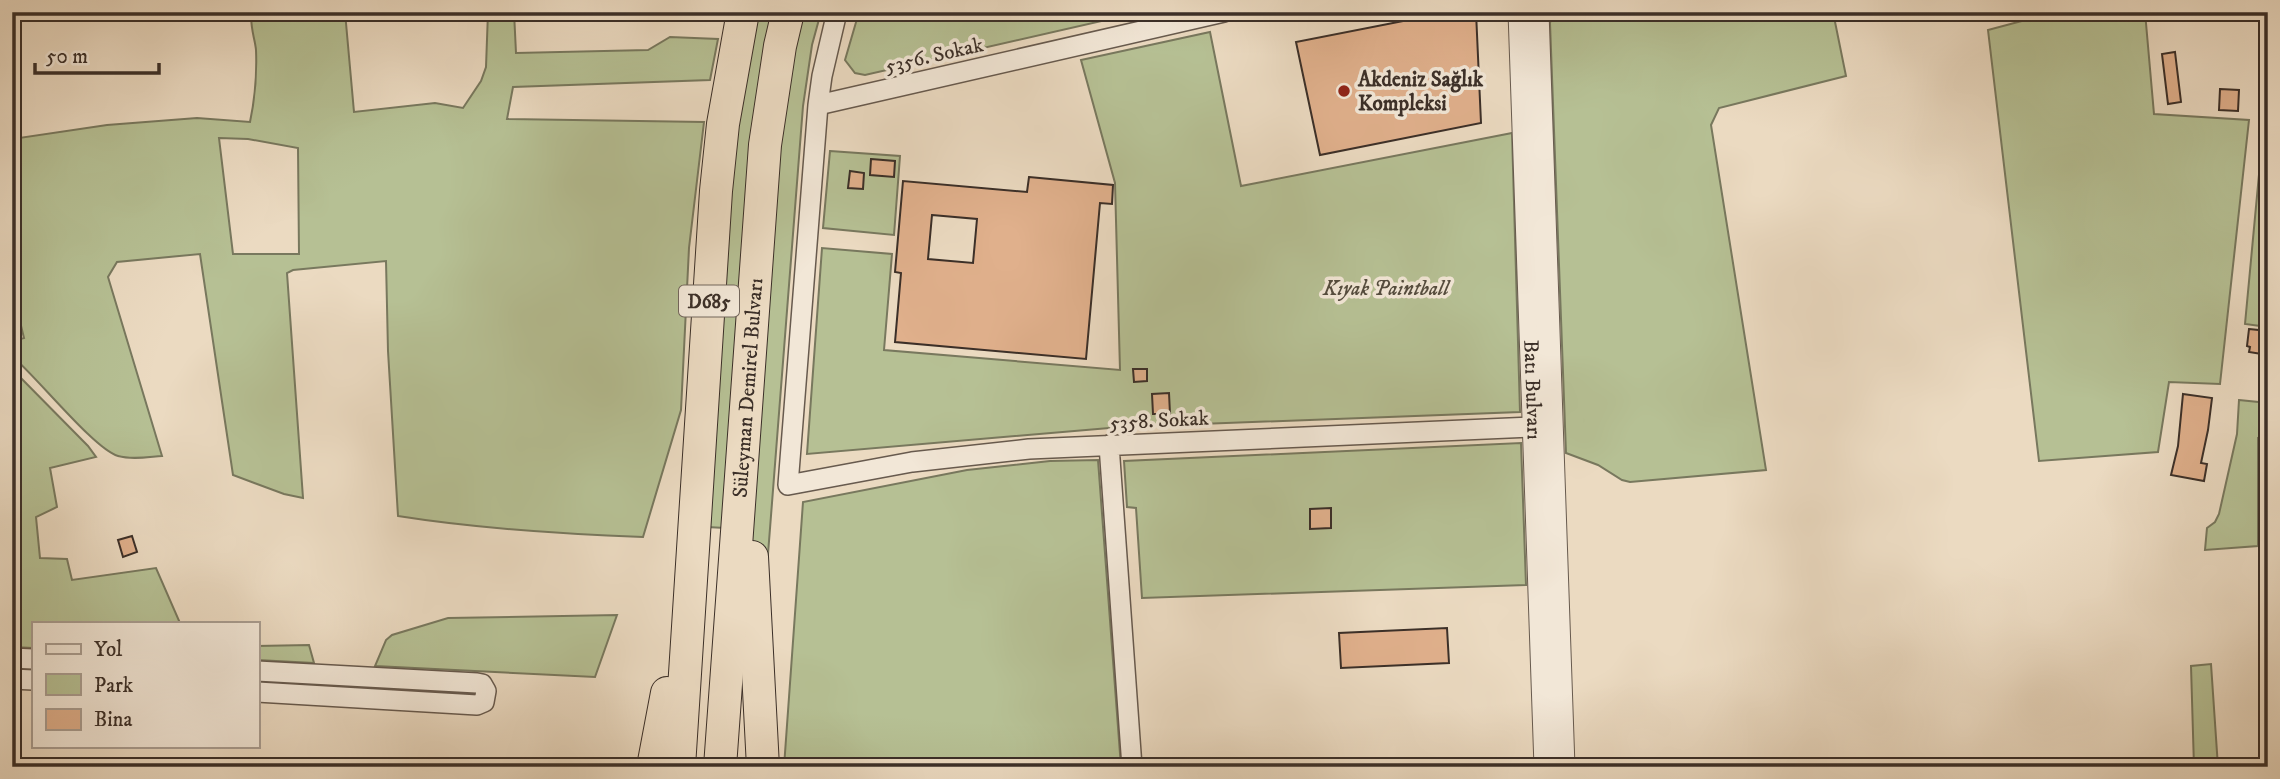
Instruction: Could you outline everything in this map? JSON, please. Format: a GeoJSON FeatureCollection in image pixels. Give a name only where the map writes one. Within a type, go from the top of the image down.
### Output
{"type":"FeatureCollection","features":[{"type":"Feature","properties":{"kind":"highway","name":"Süleyman Demirel Bulvarı"},"geometry":{"type":"LineString","coordinates":[[679,767],[716,191],[723,124],[743,12]]}},
{"type":"Feature","properties":{"kind":"highway","name":"Süleyman Demirel Bulvarı"},"geometry":{"type":"LineString","coordinates":[[720,767],[765,145],[776,69],[789,12]]}},
{"type":"Feature","properties":{"kind":"highway"},"geometry":{"type":"LineString","coordinates":[[745,419],[763,767]]}},
{"type":"Feature","properties":{"kind":"highway"},"geometry":{"type":"LineString","coordinates":[[653,767],[690,593]]}},
{"type":"Feature","properties":{"kind":"street"},"geometry":{"type":"LineString","coordinates":[[818,104],[837,12]]}},
{"type":"Feature","properties":{"kind":"street","name":"5356. Sokak"},"geometry":{"type":"LineString","coordinates":[[818,104],[1224,12]]}},
{"type":"Feature","properties":{"kind":"street","name":"Batı Bulvarı"},"geometry":{"type":"LineString","coordinates":[[1520,12],[1546,767]]}},
{"type":"Feature","properties":{"kind":"street","name":"Batı Bulvarı"},"geometry":{"type":"LineString","coordinates":[[1537,12],[1563,767]]}},
{"type":"Feature","properties":{"kind":"street","name":"5358. Sokak"},"geometry":{"type":"LineString","coordinates":[[818,104],[788,485],[971,454],[1109,445],[1534,427]]}},
{"type":"Feature","properties":{"kind":"street"},"geometry":{"type":"LineString","coordinates":[[1109,445],[1132,767]]}},
{"type":"Feature","properties":{"kind":"street"},"geometry":{"type":"LineString","coordinates":[[12,657],[32,659]]}},
{"type":"Feature","properties":{"kind":"street"},"geometry":{"type":"LineString","coordinates":[[259,671],[477,683],[485,687],[486,698],[477,705],[259,692]]}},
{"type":"Feature","properties":{"kind":"street"},"geometry":{"type":"LineString","coordinates":[[12,679],[32,680]]}},
{"type":"Feature","properties":{"kind":"green space"},"geometry":{"type":"Polygon","coordinates":[[[252,12],[345,12],[354,112],[435,103],[463,108],[481,81],[486,67],[488,12],[514,12],[516,53],[648,50],[670,37],[718,39],[710,80],[513,87],[507,119],[704,122],[689,248],[681,410],[643,537],[520,530],[398,516],[388,351],[386,261],[293,270],[287,273],[303,498],[284,494],[233,475],[200,254],[117,262],[108,277],[162,456],[129,458],[108,451],[12,356],[12,341],[24,338],[12,289],[12,139],[107,125],[197,118],[250,122],[256,68],[252,12]],[[219,138],[233,254],[299,254],[298,148],[248,139],[219,138]]]}},
{"type":"Feature","properties":{"kind":"green space"},"geometry":{"type":"Polygon","coordinates":[[[754,12],[777,12],[725,528],[707,527],[726,203],[754,12]]]}},
{"type":"Feature","properties":{"kind":"green space"},"geometry":{"type":"Polygon","coordinates":[[[802,12],[821,12],[812,45],[803,106],[758,682],[751,547],[780,149],[789,75],[802,12]]]}},
{"type":"Feature","properties":{"kind":"green space"},"geometry":{"type":"Polygon","coordinates":[[[859,12],[1128,12],[1128,15],[865,75],[855,73],[845,60],[859,12]]]}},
{"type":"Feature","properties":{"kind":"green space"},"geometry":{"type":"Polygon","coordinates":[[[1553,12],[1833,12],[1846,76],[1719,108],[1711,125],[1766,470],[1630,482],[1598,465],[1566,453],[1550,23],[1553,12]]]}},
{"type":"Feature","properties":{"kind":"green space"},"geometry":{"type":"Polygon","coordinates":[[[2070,12],[2145,12],[2154,114],[2249,120],[2220,384],[2169,382],[2158,452],[2039,461],[1988,30],[2070,12]]]}},
{"type":"Feature","properties":{"kind":"green space","name":"Kıyak Paintball"},"geometry":{"type":"Polygon","coordinates":[[[1210,32],[1241,186],[1512,133],[1520,412],[1121,427],[807,454],[822,248],[892,254],[884,350],[1120,370],[1115,183],[1081,60],[1210,32]]]}},
{"type":"Feature","properties":{"kind":"green space"},"geometry":{"type":"Polygon","coordinates":[[[830,151],[900,156],[894,235],[823,228],[830,151]]]}},
{"type":"Feature","properties":{"kind":"green space"},"geometry":{"type":"Polygon","coordinates":[[[2260,164],[2268,173],[2268,327],[2245,324],[2260,164]]]}},
{"type":"Feature","properties":{"kind":"green space"},"geometry":{"type":"Polygon","coordinates":[[[12,369],[96,457],[50,468],[57,507],[36,517],[40,558],[67,559],[72,580],[156,568],[180,622],[32,622],[32,648],[12,647],[12,474],[15,473],[12,466],[12,369]]]}},
{"type":"Feature","properties":{"kind":"green space"},"geometry":{"type":"Polygon","coordinates":[[[2239,400],[2268,403],[2268,437],[2258,438],[2258,546],[2205,550],[2207,528],[2215,522],[2219,514],[2237,434],[2239,400]]]}},
{"type":"Feature","properties":{"kind":"green space"},"geometry":{"type":"Polygon","coordinates":[[[1521,443],[1526,585],[1142,598],[1136,508],[1127,507],[1124,461],[1521,443]]]}},
{"type":"Feature","properties":{"kind":"green space"},"geometry":{"type":"Polygon","coordinates":[[[1098,460],[1121,767],[784,767],[803,502],[967,470],[1050,461],[1098,460]]]}},
{"type":"Feature","properties":{"kind":"green space"},"geometry":{"type":"Polygon","coordinates":[[[617,615],[595,677],[375,666],[386,640],[392,635],[448,618],[617,615]]]}},
{"type":"Feature","properties":{"kind":"green space"},"geometry":{"type":"Polygon","coordinates":[[[309,645],[314,663],[259,660],[259,646],[309,645]]]}},
{"type":"Feature","properties":{"kind":"green space"},"geometry":{"type":"Polygon","coordinates":[[[2211,664],[2218,767],[2194,767],[2191,666],[2211,664]]]}},
{"type":"Feature","properties":{"kind":"building"},"geometry":{"type":"Polygon","coordinates":[[[1449,12],[1476,12],[1481,123],[1320,155],[1296,42],[1449,12]]]}},
{"type":"Feature","properties":{"kind":"building"},"geometry":{"type":"Polygon","coordinates":[[[2175,52],[2181,102],[2168,104],[2162,54],[2175,52]]]}},
{"type":"Feature","properties":{"kind":"building"},"geometry":{"type":"Polygon","coordinates":[[[2220,89],[2239,90],[2238,111],[2219,110],[2220,89]]]}},
{"type":"Feature","properties":{"kind":"building"},"geometry":{"type":"Polygon","coordinates":[[[871,159],[895,161],[894,177],[870,175],[871,159]]]}},
{"type":"Feature","properties":{"kind":"building"},"geometry":{"type":"Polygon","coordinates":[[[850,171],[864,173],[863,189],[848,188],[850,171]]]}},
{"type":"Feature","properties":{"kind":"building"},"geometry":{"type":"Polygon","coordinates":[[[1029,177],[1113,185],[1112,204],[1100,203],[1086,359],[895,342],[901,273],[895,272],[903,181],[1027,192],[1029,177]],[[932,215],[928,259],[973,263],[977,219],[932,215]]]}},
{"type":"Feature","properties":{"kind":"building"},"geometry":{"type":"Polygon","coordinates":[[[2249,329],[2268,331],[2268,355],[2249,352],[2249,329]]]}},
{"type":"Feature","properties":{"kind":"building"},"geometry":{"type":"Polygon","coordinates":[[[1133,369],[1147,369],[1147,381],[1134,382],[1133,369]]]}},
{"type":"Feature","properties":{"kind":"building"},"geometry":{"type":"Polygon","coordinates":[[[1169,393],[1170,414],[1153,414],[1152,394],[1169,393]]]}},
{"type":"Feature","properties":{"kind":"building"},"geometry":{"type":"Polygon","coordinates":[[[2183,394],[2212,398],[2201,463],[2207,464],[2204,481],[2171,475],[2178,446],[2183,394]]]}},
{"type":"Feature","properties":{"kind":"building"},"geometry":{"type":"Polygon","coordinates":[[[1331,508],[1331,528],[1310,529],[1310,509],[1331,508]]]}},
{"type":"Feature","properties":{"kind":"building"},"geometry":{"type":"Polygon","coordinates":[[[132,536],[137,552],[123,557],[118,540],[132,536]]]}},
{"type":"Feature","properties":{"kind":"building"},"geometry":{"type":"Polygon","coordinates":[[[1447,628],[1449,663],[1341,668],[1339,633],[1447,628]]]}},
{"type":"Feature","properties":{"kind":"place","name":"Akdeniz Sağlık Kompleksi"},"geometry":{"type":"Point","coordinates":[1344,91]}}]}
